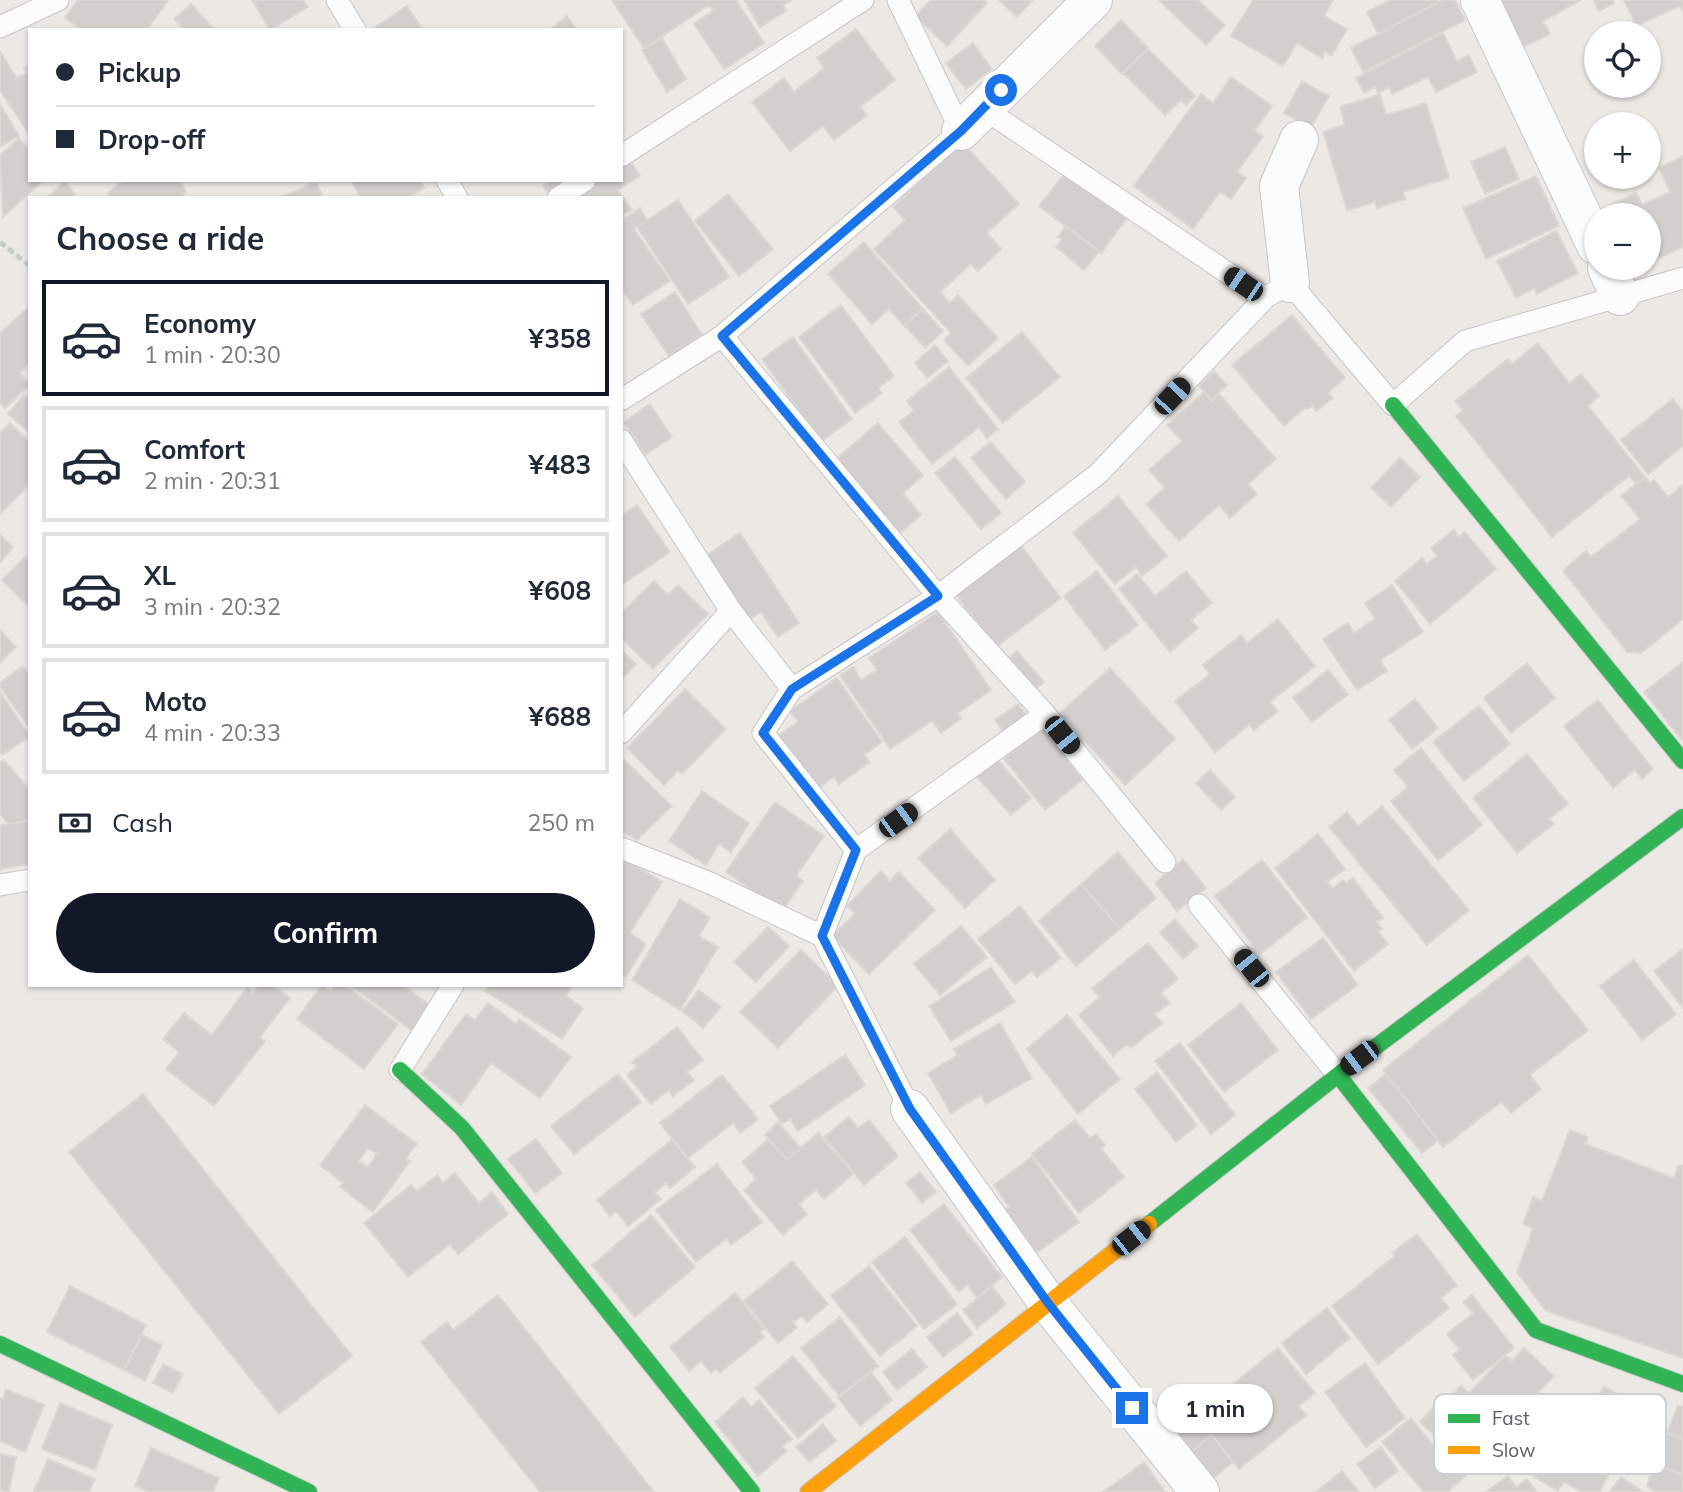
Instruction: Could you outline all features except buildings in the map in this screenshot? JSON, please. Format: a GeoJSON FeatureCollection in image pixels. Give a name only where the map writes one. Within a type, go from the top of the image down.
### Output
{"type":"FeatureCollection","features":[{"type":"Feature","properties":{"kind":"street"},"geometry":{"type":"LineString","coordinates":[[972,120],[1093,0]]}},
{"type":"Feature","properties":{"kind":"street"},"geometry":{"type":"LineString","coordinates":[[1480,0],[1584,220]]}},
{"type":"Feature","properties":{"kind":"street"},"geometry":{"type":"LineString","coordinates":[[1278,291],[1279,186],[1299,140]]}},
{"type":"Feature","properties":{"kind":"street"},"geometry":{"type":"LineString","coordinates":[[1393,405],[1683,761]]}},
{"type":"Feature","properties":{"kind":"street"},"geometry":{"type":"LineString","coordinates":[[808,1492],[1338,1074],[1683,817]]}},
{"type":"Feature","properties":{"kind":"street"},"geometry":{"type":"LineString","coordinates":[[400,1070],[462,1128],[751,1492]]}},
{"type":"Feature","properties":{"kind":"street"},"geometry":{"type":"LineString","coordinates":[[1338,1074],[1536,1330],[1683,1384]]}},
{"type":"Feature","properties":{"kind":"street"},"geometry":{"type":"LineString","coordinates":[[910,1109],[1048,1303],[1200,1492]]}},
{"type":"Feature","properties":{"kind":"street"},"geometry":{"type":"LineString","coordinates":[[0,1344],[309,1492]]}},
{"type":"Feature","properties":{"kind":"lane"},"geometry":{"type":"LineString","coordinates":[[0,27],[58,0]]}},
{"type":"Feature","properties":{"kind":"lane"},"geometry":{"type":"LineString","coordinates":[[337,0],[354,28]]}},
{"type":"Feature","properties":{"kind":"lane"},"geometry":{"type":"LineString","coordinates":[[623,155],[863,0]]}},
{"type":"Feature","properties":{"kind":"lane"},"geometry":{"type":"LineString","coordinates":[[898,0],[972,120],[1278,291],[1393,405],[1465,341],[1614,282],[1683,278]]}},
{"type":"Feature","properties":{"kind":"lane"},"geometry":{"type":"LineString","coordinates":[[623,399],[722,336],[972,120]]}},
{"type":"Feature","properties":{"kind":"lane"},"geometry":{"type":"LineString","coordinates":[[561,196],[582,182]]}},
{"type":"Feature","properties":{"kind":"lane"},"geometry":{"type":"LineString","coordinates":[[856,850],[763,733],[792,689],[938,596],[1098,474],[1278,291]]}},
{"type":"Feature","properties":{"kind":"lane"},"geometry":{"type":"LineString","coordinates":[[722,336],[938,596],[1045,714],[1165,862]]}},
{"type":"Feature","properties":{"kind":"lane"},"geometry":{"type":"LineString","coordinates":[[623,443],[732,611],[792,689]]}},
{"type":"Feature","properties":{"kind":"lane"},"geometry":{"type":"LineString","coordinates":[[623,731],[732,611]]}},
{"type":"Feature","properties":{"kind":"lane"},"geometry":{"type":"LineString","coordinates":[[822,936],[856,850],[1045,714]]}},
{"type":"Feature","properties":{"kind":"lane"},"geometry":{"type":"LineString","coordinates":[[623,849],[710,883],[822,936],[910,1109]]}},
{"type":"Feature","properties":{"kind":"lane"},"geometry":{"type":"LineString","coordinates":[[0,885],[28,880]]}},
{"type":"Feature","properties":{"kind":"lane"},"geometry":{"type":"LineString","coordinates":[[1199,905],[1338,1074]]}},
{"type":"Feature","properties":{"kind":"lane"},"geometry":{"type":"LineString","coordinates":[[400,1070],[447,987]]}},
{"type":"Feature","properties":{"kind":"path"},"geometry":{"type":"LineString","coordinates":[[0,242],[28,264]]}},
{"type":"Feature","properties":{"kind":"traffic: fast"},"geometry":{"type":"LineString","coordinates":[[1393,405],[1683,761]]}},
{"type":"Feature","properties":{"kind":"traffic: fast"},"geometry":{"type":"LineString","coordinates":[[1149,1224],[1338,1075],[1683,817]]}},
{"type":"Feature","properties":{"kind":"traffic: fast"},"geometry":{"type":"LineString","coordinates":[[400,1070],[462,1128],[752,1492]]}},
{"type":"Feature","properties":{"kind":"traffic: fast"},"geometry":{"type":"LineString","coordinates":[[1338,1075],[1536,1330],[1683,1384]]}},
{"type":"Feature","properties":{"kind":"traffic: fast"},"geometry":{"type":"LineString","coordinates":[[0,1344],[309,1492]]}},
{"type":"Feature","properties":{"kind":"traffic: slow"},"geometry":{"type":"LineString","coordinates":[[808,1492],[1149,1224]]}},
{"type":"Feature","properties":{"kind":"route"},"geometry":{"type":"LineString","coordinates":[[1001,90],[961,131],[722,336],[938,596],[792,689],[763,733],[856,850],[822,936],[910,1109],[1048,1303],[1132,1408]]}}]}
